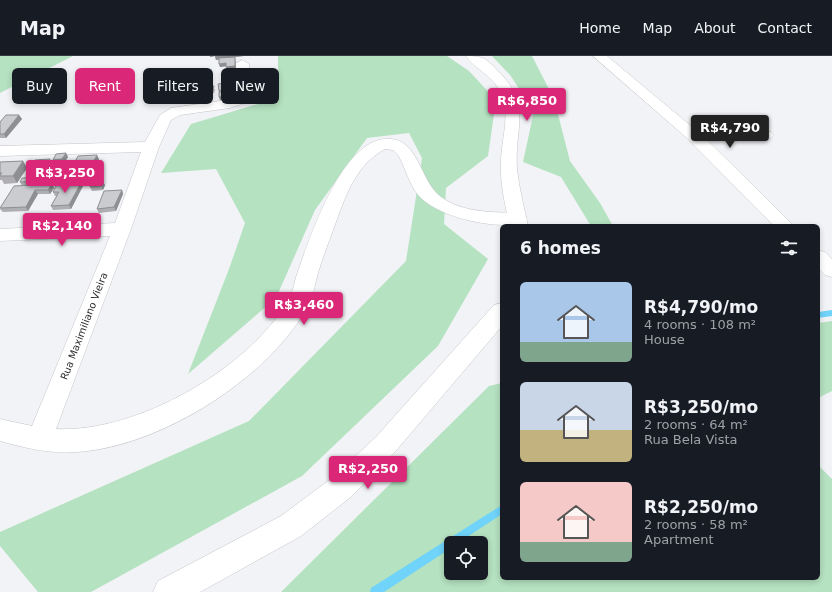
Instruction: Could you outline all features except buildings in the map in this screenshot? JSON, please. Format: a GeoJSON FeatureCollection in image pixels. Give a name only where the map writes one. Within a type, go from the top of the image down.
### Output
{"type":"FeatureCollection","features":[{"type":"Feature","properties":{"kind":"street"},"geometry":{"type":"LineString","coordinates":[[0,430],[39,440],[86,440],[111,436],[147,424],[170,413],[206,392],[254,356],[287,322],[299,301],[341,186],[367,155],[381,145],[391,143],[400,148],[426,193],[445,206],[470,216],[519,223],[509,169],[509,144],[513,122],[507,89],[496,75],[472,56]]}},
{"type":"Feature","properties":{"kind":"street"},"geometry":{"type":"LineString","coordinates":[[599,56],[693,136],[783,224]]}},
{"type":"Feature","properties":{"kind":"street","name":"Rua Maximiliano Vieira"},"geometry":{"type":"LineString","coordinates":[[39,440],[122,229],[151,147],[164,118],[169,114],[230,104],[240,100],[242,95],[242,64]]}},
{"type":"Feature","properties":{"kind":"street"},"geometry":{"type":"LineString","coordinates":[[693,136],[766,135]]}},
{"type":"Feature","properties":{"kind":"street"},"geometry":{"type":"LineString","coordinates":[[0,151],[151,147]]}},
{"type":"Feature","properties":{"kind":"street"},"geometry":{"type":"LineString","coordinates":[[0,235],[122,229]]}},
{"type":"Feature","properties":{"kind":"street"},"geometry":{"type":"LineString","coordinates":[[820,259],[832,270]]}},
{"type":"Feature","properties":{"kind":"street"},"geometry":{"type":"LineString","coordinates":[[169,592],[291,526],[342,487],[390,439],[500,313]]}},
{"type":"Feature","properties":{"kind":"green space"},"geometry":{"type":"Polygon","coordinates":[[[0,56],[73,56],[49,68],[12,68],[12,87],[0,93],[0,56]]]}},
{"type":"Feature","properties":{"kind":"green space"},"geometry":{"type":"Polygon","coordinates":[[[278,56],[447,56],[469,71],[496,100],[488,156],[446,188],[444,224],[488,259],[438,346],[302,476],[91,592],[38,592],[0,546],[0,532],[249,421],[406,261],[422,158],[409,133],[367,138],[315,210],[276,298],[188,374],[229,269],[245,223],[216,169],[161,173],[191,124],[258,104],[279,104],[278,56]]]}},
{"type":"Feature","properties":{"kind":"green space"},"geometry":{"type":"Polygon","coordinates":[[[492,56],[532,56],[554,99],[570,161],[600,203],[612,224],[590,224],[561,177],[523,162],[534,111],[510,75],[492,56]]]}},
{"type":"Feature","properties":{"kind":"green space"},"geometry":{"type":"Polygon","coordinates":[[[832,321],[832,391],[820,397],[820,323],[832,321]]]}},
{"type":"Feature","properties":{"kind":"green space"},"geometry":{"type":"Polygon","coordinates":[[[500,383],[500,580],[820,580],[820,467],[832,479],[832,592],[281,592],[489,386],[500,383]]]}},
{"type":"Feature","properties":{"kind":"waterway"},"geometry":{"type":"LineString","coordinates":[[820,315],[832,313]]}},
{"type":"Feature","properties":{"kind":"waterway"},"geometry":{"type":"LineString","coordinates":[[375,592],[500,510]]}}]}
